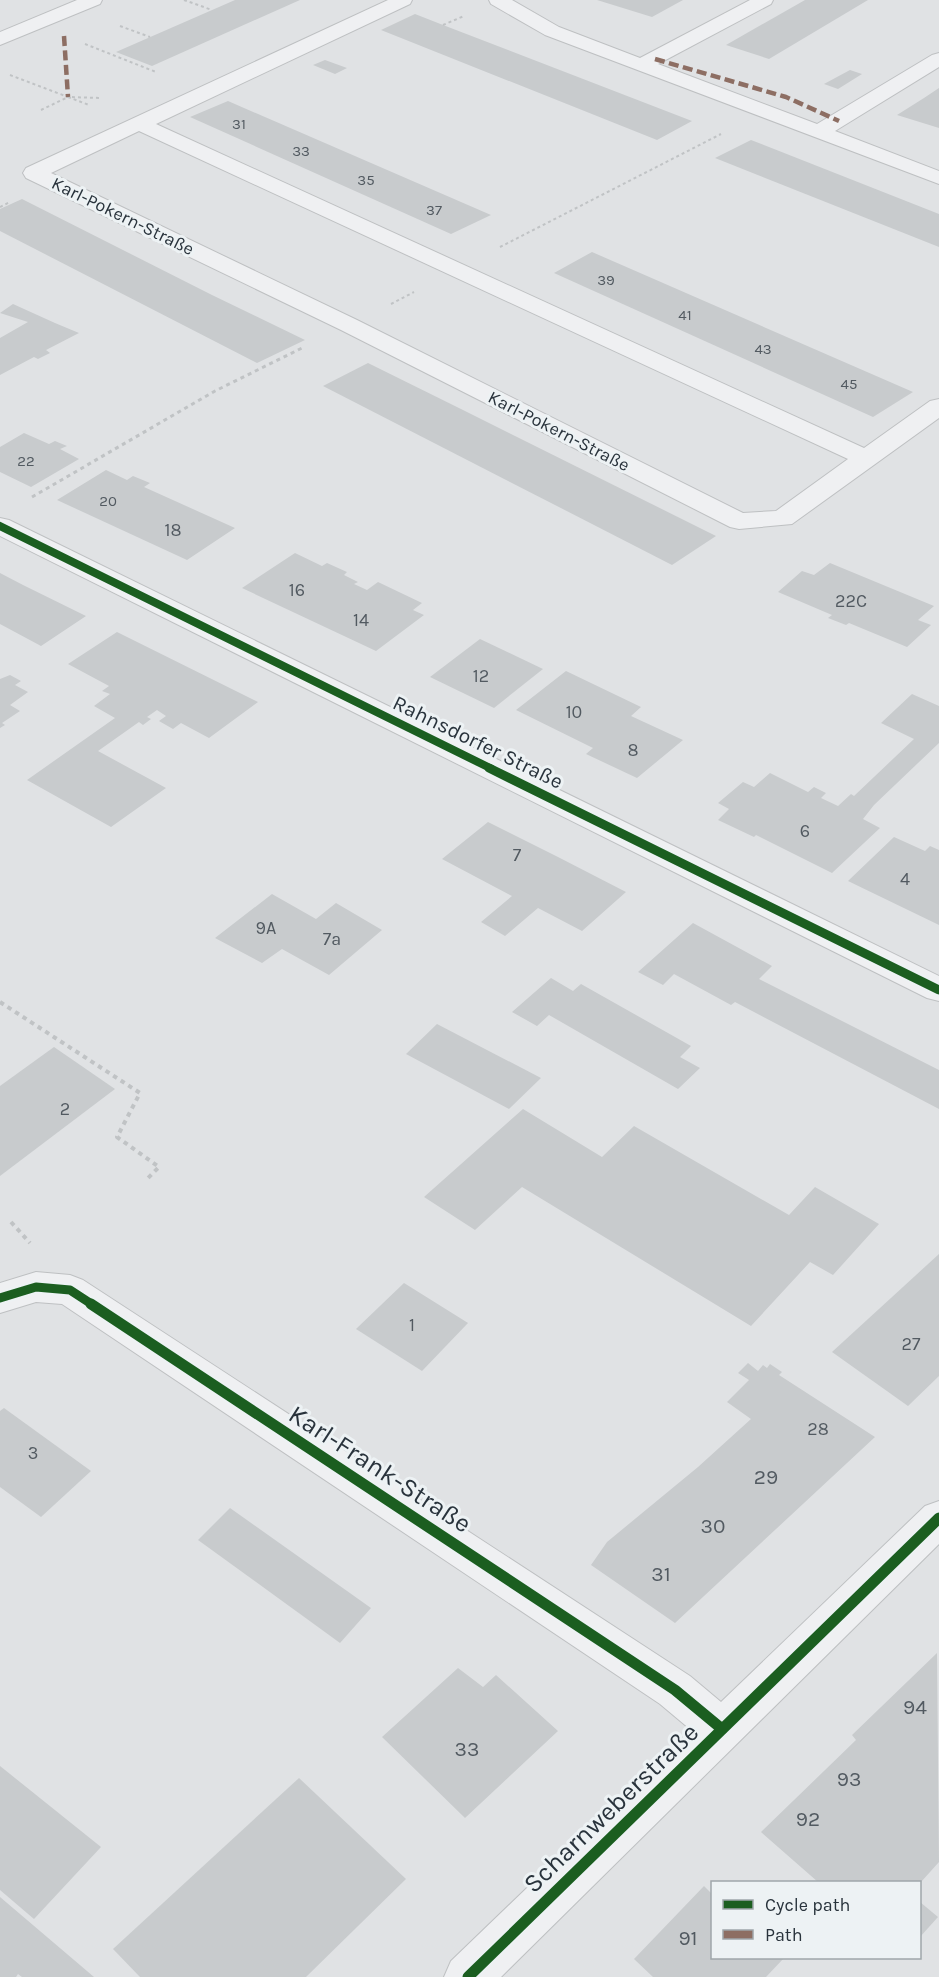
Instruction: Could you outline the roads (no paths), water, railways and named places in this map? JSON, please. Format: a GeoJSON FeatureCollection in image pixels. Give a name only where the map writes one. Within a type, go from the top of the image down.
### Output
{"type":"FeatureCollection","features":[{"type":"Feature","properties":{"kind":"street"},"geometry":{"type":"LineString","coordinates":[[0,39],[93,0]]}},
{"type":"Feature","properties":{"kind":"street"},"geometry":{"type":"LineString","coordinates":[[140,124],[403,0]]}},
{"type":"Feature","properties":{"kind":"street"},"geometry":{"type":"LineString","coordinates":[[498,0],[552,31],[939,178]]}},
{"type":"Feature","properties":{"kind":"street"},"geometry":{"type":"LineString","coordinates":[[641,65],[764,0]]}},
{"type":"Feature","properties":{"kind":"street"},"geometry":{"type":"LineString","coordinates":[[819,132],[939,59]]}},
{"type":"Feature","properties":{"kind":"street"},"geometry":{"type":"LineString","coordinates":[[140,124],[868,459]]}},
{"type":"Feature","properties":{"kind":"street","name":"Karl-Pokern-Straße"},"geometry":{"type":"LineString","coordinates":[[140,124],[34,173],[358,330],[739,522],[783,518],[939,406]]}},
{"type":"Feature","properties":{"kind":"street","name":"Rahnsdorfer Straße"},"geometry":{"type":"LineString","coordinates":[[0,526],[939,990]]}},
{"type":"Feature","properties":{"kind":"street","name":"Karl-Frank-Straße"},"geometry":{"type":"LineString","coordinates":[[0,1298],[36,1287],[70,1290],[675,1690],[722,1729]]}},
{"type":"Feature","properties":{"kind":"street","name":"Scharnweberstraße"},"geometry":{"type":"LineString","coordinates":[[468,1977],[939,1518]]}}]}
